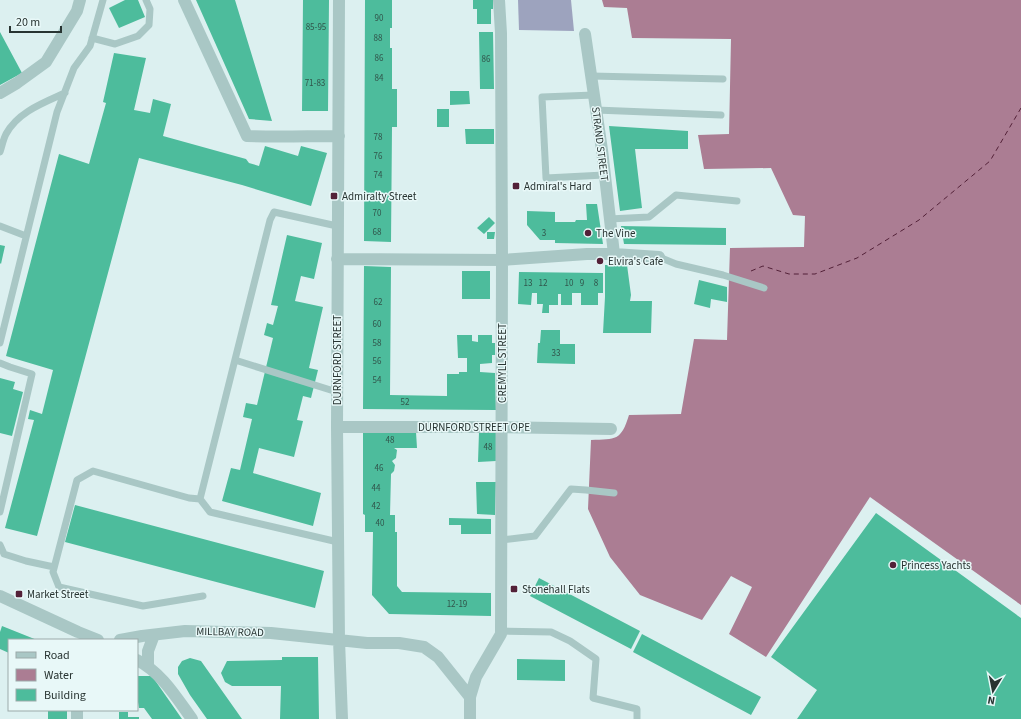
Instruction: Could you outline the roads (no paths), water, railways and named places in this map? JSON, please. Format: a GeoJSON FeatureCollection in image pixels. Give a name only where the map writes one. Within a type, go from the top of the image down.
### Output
{"type":"FeatureCollection","features":[{"type":"Feature","properties":{"kind":"street"},"geometry":{"type":"LineString","coordinates":[[0,93],[46,62],[77,11],[80,0]]}},
{"type":"Feature","properties":{"kind":"street"},"geometry":{"type":"LineString","coordinates":[[184,0],[247,136],[339,136]]}},
{"type":"Feature","properties":{"kind":"street","name":"DURNFORD STREET"},"geometry":{"type":"LineString","coordinates":[[339,0],[337,427],[339,640],[342,719]]}},
{"type":"Feature","properties":{"kind":"street","name":"CREMYLL STREET"},"geometry":{"type":"LineString","coordinates":[[470,719],[470,697],[476,677],[501,634],[502,260],[501,32],[499,0]]}},
{"type":"Feature","properties":{"kind":"street","name":"STRAND STREET"},"geometry":{"type":"LineString","coordinates":[[585,34],[614,254]]}},
{"type":"Feature","properties":{"kind":"street"},"geometry":{"type":"LineString","coordinates":[[337,259],[502,260],[587,254],[659,257]]}},
{"type":"Feature","properties":{"kind":"street","name":"DURNFORD STREET OPE"},"geometry":{"type":"LineString","coordinates":[[337,427],[611,429]]}},
{"type":"Feature","properties":{"kind":"street"},"geometry":{"type":"LineString","coordinates":[[0,596],[77,636],[93,639]]}},
{"type":"Feature","properties":{"kind":"street","name":"MILLBAY ROAD"},"geometry":{"type":"LineString","coordinates":[[127,639],[185,631],[271,633],[367,643],[399,643],[424,647],[438,656],[470,697]]}},
{"type":"Feature","properties":{"kind":"street"},"geometry":{"type":"LineString","coordinates":[[148,666],[148,651],[154,635]]}},
{"type":"Feature","properties":{"kind":"street"},"geometry":{"type":"LineString","coordinates":[[138,661],[148,666],[166,683],[192,719]]}},
{"type":"Feature","properties":{"kind":"lane"},"geometry":{"type":"LineString","coordinates":[[0,343],[57,112],[74,68],[90,46],[103,0]]}},
{"type":"Feature","properties":{"kind":"lane"},"geometry":{"type":"LineString","coordinates":[[92,38],[115,44],[138,36],[149,25],[150,9],[146,0]]}},
{"type":"Feature","properties":{"kind":"lane"},"geometry":{"type":"LineString","coordinates":[[591,76],[724,79]]}},
{"type":"Feature","properties":{"kind":"lane"},"geometry":{"type":"LineString","coordinates":[[0,152],[5,135],[14,123],[34,107],[65,93]]}},
{"type":"Feature","properties":{"kind":"lane"},"geometry":{"type":"LineString","coordinates":[[594,94],[542,97],[546,178],[604,176]]}},
{"type":"Feature","properties":{"kind":"lane"},"geometry":{"type":"LineString","coordinates":[[596,110],[721,115]]}},
{"type":"Feature","properties":{"kind":"lane"},"geometry":{"type":"LineString","coordinates":[[609,219],[649,217],[676,195],[737,201]]}},
{"type":"Feature","properties":{"kind":"lane"},"geometry":{"type":"LineString","coordinates":[[337,226],[274,212],[270,220],[200,498],[210,512],[338,542]]}},
{"type":"Feature","properties":{"kind":"lane"},"geometry":{"type":"LineString","coordinates":[[0,226],[26,236]]}},
{"type":"Feature","properties":{"kind":"lane"},"geometry":{"type":"LineString","coordinates":[[659,257],[676,264],[723,275],[764,288]]}},
{"type":"Feature","properties":{"kind":"lane"},"geometry":{"type":"LineString","coordinates":[[235,360],[337,392]]}},
{"type":"Feature","properties":{"kind":"lane"},"geometry":{"type":"LineString","coordinates":[[0,363],[32,374],[0,512]]}},
{"type":"Feature","properties":{"kind":"lane"},"geometry":{"type":"LineString","coordinates":[[200,498],[189,498],[93,471],[77,480],[53,572],[59,587],[143,606],[203,596]]}},
{"type":"Feature","properties":{"kind":"lane"},"geometry":{"type":"LineString","coordinates":[[501,540],[535,536],[571,490],[614,493]]}},
{"type":"Feature","properties":{"kind":"lane"},"geometry":{"type":"LineString","coordinates":[[0,545],[4,554],[26,561],[54,567]]}},
{"type":"Feature","properties":{"kind":"lane"},"geometry":{"type":"LineString","coordinates":[[501,631],[551,632],[570,641],[596,659],[593,698],[637,709],[637,719]]}},
{"type":"Feature","properties":{"kind":"water"},"geometry":{"type":"Polygon","coordinates":[[[602,0],[1021,0],[1021,605],[870,497],[766,657],[729,634],[752,587],[731,576],[702,620],[640,595],[610,557],[588,509],[591,440],[612,439],[616,437],[623,430],[629,415],[681,414],[694,339],[727,340],[730,248],[804,247],[805,216],[793,215],[771,168],[704,169],[698,135],[729,134],[731,39],[632,38],[627,8],[604,7],[602,0]]]}},
{"type":"Feature","properties":{"kind":"place","name":"Admiral's Hard"},"geometry":{"type":"Point","coordinates":[516,186]}},
{"type":"Feature","properties":{"kind":"place","name":"Admiralty Street"},"geometry":{"type":"Point","coordinates":[334,196]}},
{"type":"Feature","properties":{"kind":"place","name":"The Vine"},"geometry":{"type":"Point","coordinates":[588,233]}},
{"type":"Feature","properties":{"kind":"place","name":"Elvira's Cafe"},"geometry":{"type":"Point","coordinates":[600,261]}},
{"type":"Feature","properties":{"kind":"place","name":"Princess Yachts"},"geometry":{"type":"Point","coordinates":[893,565]}},
{"type":"Feature","properties":{"kind":"place","name":"Stonehall Flats"},"geometry":{"type":"Point","coordinates":[514,589]}},
{"type":"Feature","properties":{"kind":"place","name":"Market Street"},"geometry":{"type":"Point","coordinates":[19,594]}}]}
